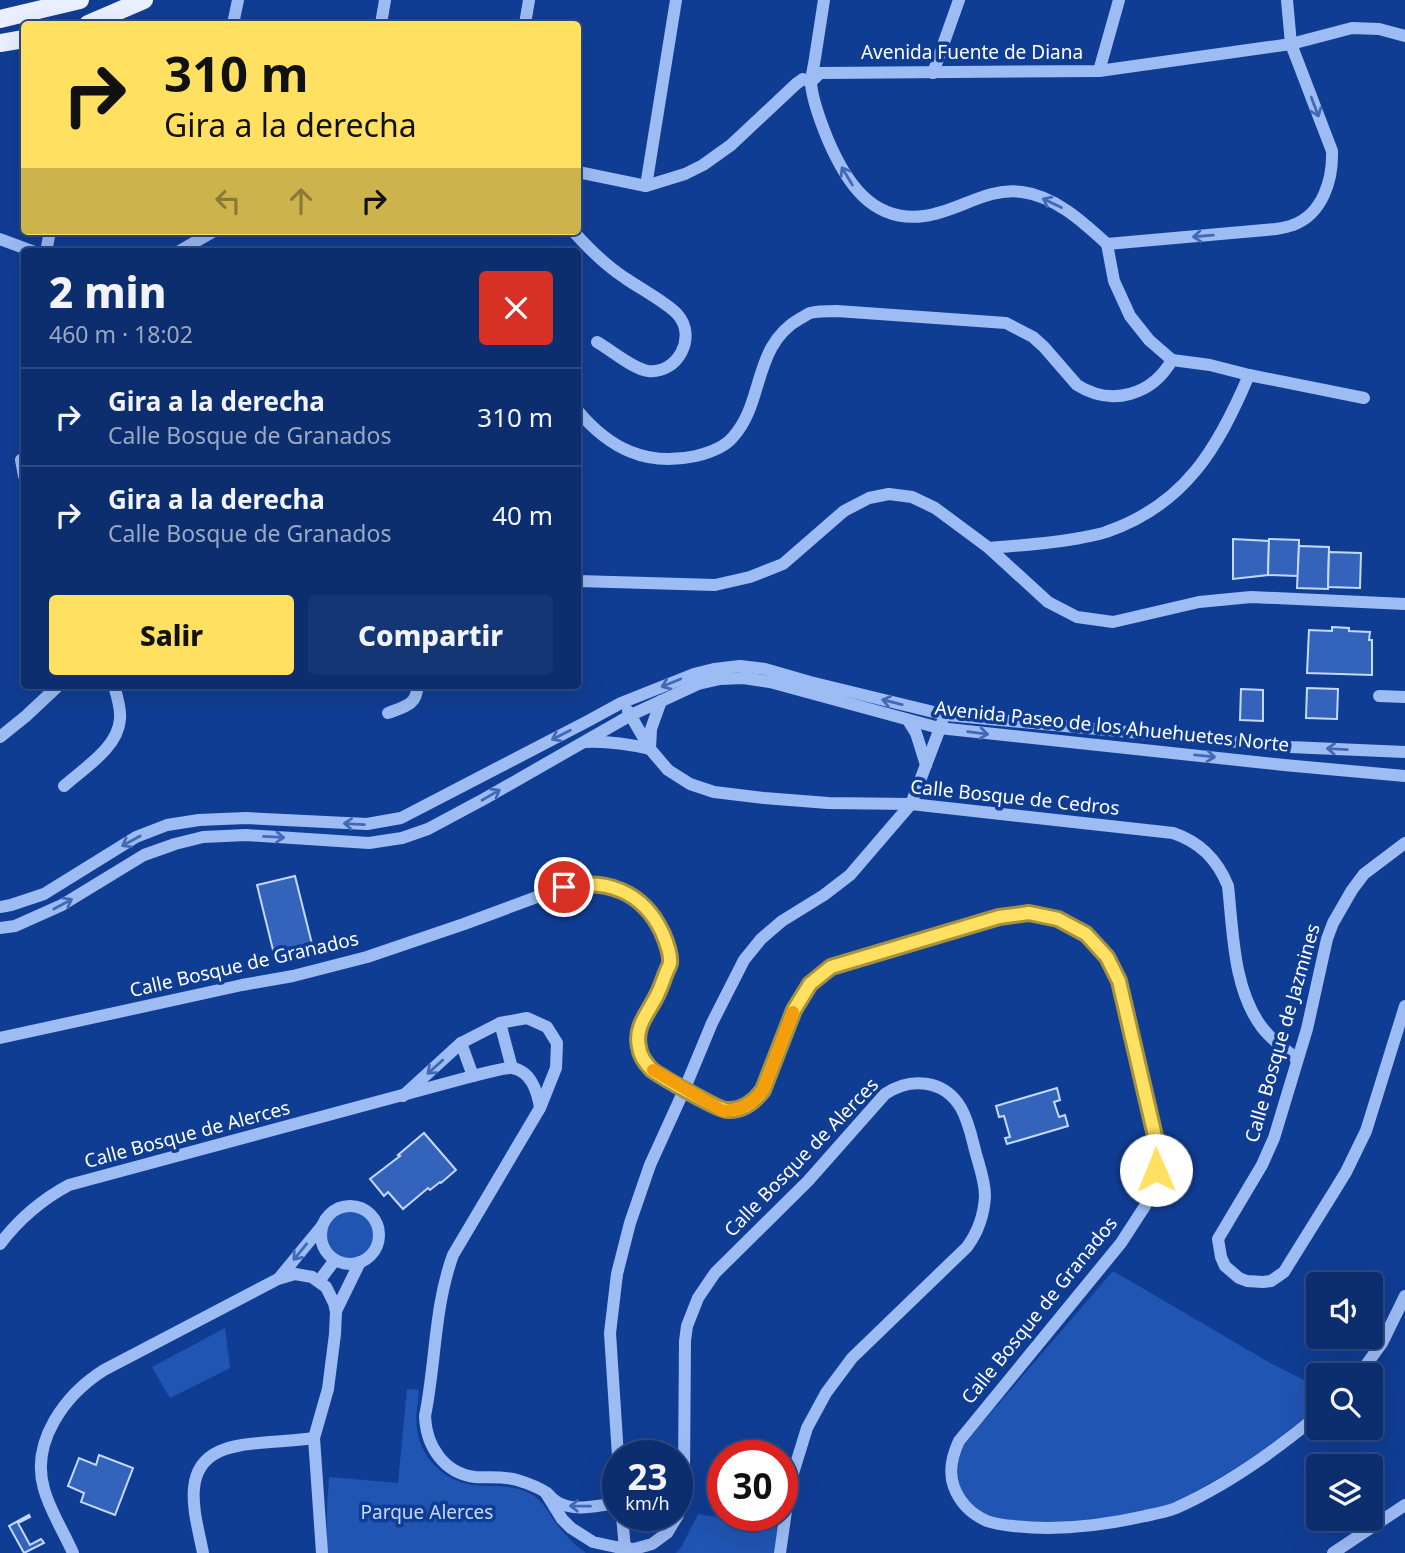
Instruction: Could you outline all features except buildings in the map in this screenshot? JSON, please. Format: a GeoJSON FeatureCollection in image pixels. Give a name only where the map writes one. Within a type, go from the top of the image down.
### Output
{"type":"FeatureCollection","features":[{"type":"Feature","properties":{"kind":"main road"},"geometry":{"type":"LineString","coordinates":[[0,19],[80,0]]}},
{"type":"Feature","properties":{"kind":"main road"},"geometry":{"type":"LineString","coordinates":[[95,21],[144,0]]}},
{"type":"Feature","properties":{"kind":"main road"},"geometry":{"type":"LineString","coordinates":[[0,43],[21,40]]}},
{"type":"Feature","properties":{"kind":"street"},"geometry":{"type":"LineString","coordinates":[[234,21],[238,0]]}},
{"type":"Feature","properties":{"kind":"street"},"geometry":{"type":"LineString","coordinates":[[382,21],[385,0]]}},
{"type":"Feature","properties":{"kind":"street"},"geometry":{"type":"LineString","coordinates":[[526,21],[529,0]]}},
{"type":"Feature","properties":{"kind":"street"},"geometry":{"type":"LineString","coordinates":[[646,186],[676,0]]}},
{"type":"Feature","properties":{"kind":"street"},"geometry":{"type":"LineString","coordinates":[[824,0],[811,82],[816,107],[834,154],[853,186],[869,203],[903,216],[927,216],[996,193],[1018,191],[1038,196],[1067,210],[1107,244],[1114,281],[1130,316],[1149,340],[1172,360],[1210,365],[1364,398]]}},
{"type":"Feature","properties":{"kind":"street"},"geometry":{"type":"LineString","coordinates":[[933,73],[959,0]]}},
{"type":"Feature","properties":{"kind":"street"},"geometry":{"type":"LineString","coordinates":[[1100,71],[1119,0]]}},
{"type":"Feature","properties":{"kind":"street"},"geometry":{"type":"LineString","coordinates":[[1107,244],[1276,229],[1295,225],[1314,211],[1327,191],[1333,165],[1332,151],[1291,44],[1287,0]]}},
{"type":"Feature","properties":{"kind":"street","name":"Avenida Fuente de Diana"},"geometry":{"type":"LineString","coordinates":[[581,173],[646,186],[666,181],[703,165],[731,145],[796,84],[803,79],[811,82],[820,73],[1100,71],[1291,44],[1352,28],[1378,29],[1405,36]]}},
{"type":"Feature","properties":{"kind":"street"},"geometry":{"type":"LineString","coordinates":[[577,235],[597,257],[621,276],[676,312],[685,327],[685,345],[677,360],[656,371],[640,369],[597,342]]}},
{"type":"Feature","properties":{"kind":"street"},"geometry":{"type":"LineString","coordinates":[[0,239],[24,248]]}},
{"type":"Feature","properties":{"kind":"street"},"geometry":{"type":"LineString","coordinates":[[581,415],[591,427],[619,448],[644,457],[678,460],[709,453],[733,439],[748,415],[758,379],[771,348],[788,326],[810,313],[837,311],[1006,323],[1044,346],[1077,385],[1109,396],[1141,390],[1159,378],[1172,360]]}},
{"type":"Feature","properties":{"kind":"street"},"geometry":{"type":"LineString","coordinates":[[989,548],[1056,542],[1104,533],[1141,517],[1182,486],[1209,454],[1234,411],[1249,375]]}},
{"type":"Feature","properties":{"kind":"street"},"geometry":{"type":"LineString","coordinates":[[581,581],[715,585],[750,577],[783,564],[844,511],[869,498],[889,494],[912,497],[934,508],[989,548],[1048,602],[1077,617],[1113,622],[1199,602],[1251,597],[1405,604]]}},
{"type":"Feature","properties":{"kind":"street","name":"Avenida Paseo de los Ahuehuetes Norte"},"geometry":{"type":"LineString","coordinates":[[0,907],[44,894],[136,837],[167,825],[199,820],[246,818],[367,824],[401,818],[621,703],[694,674],[740,666],[765,669],[946,715],[1290,747],[1405,752]]}},
{"type":"Feature","properties":{"kind":"street","name":"Avenida Paseo de los Ahuehuetes Norte"},"geometry":{"type":"LineString","coordinates":[[0,928],[15,926],[62,905],[144,855],[203,837],[246,835],[369,843],[402,838],[428,829],[462,811],[631,715],[698,684],[720,679],[743,678],[770,682],[939,728],[1405,776]]}},
{"type":"Feature","properties":{"kind":"street"},"geometry":{"type":"LineString","coordinates":[[0,737],[55,689]]}},
{"type":"Feature","properties":{"kind":"street"},"geometry":{"type":"LineString","coordinates":[[64,786],[104,751],[115,737],[120,720],[115,689]]}},
{"type":"Feature","properties":{"kind":"street"},"geometry":{"type":"LineString","coordinates":[[388,713],[411,704],[418,693],[417,689]]}},
{"type":"Feature","properties":{"kind":"street"},"geometry":{"type":"LineString","coordinates":[[1379,696],[1405,697]]}},
{"type":"Feature","properties":{"kind":"street"},"geometry":{"type":"LineString","coordinates":[[581,743],[604,741],[650,749],[651,729],[661,701]]}},
{"type":"Feature","properties":{"kind":"street","name":"Calle Bosque de Cedros"},"geometry":{"type":"LineString","coordinates":[[621,703],[650,749],[668,770],[690,784],[714,792],[828,803],[911,804],[1173,833],[1193,841],[1210,855],[1228,886],[1240,978],[1248,1004],[1262,1028],[1297,1059]]}},
{"type":"Feature","properties":{"kind":"street"},"geometry":{"type":"LineString","coordinates":[[617,1440],[610,1333],[617,1274],[630,1223],[650,1165],[712,1023],[744,960],[761,939],[782,921],[850,875],[911,804],[946,715]]}},
{"type":"Feature","properties":{"kind":"street"},"geometry":{"type":"LineString","coordinates":[[908,720],[916,733],[926,765]]}},
{"type":"Feature","properties":{"kind":"street","name":"Calle Bosque de Jazmines"},"geometry":{"type":"LineString","coordinates":[[1405,842],[1364,874],[1337,915],[1327,939],[1307,1029],[1275,1138],[1218,1239],[1221,1257],[1231,1273],[1247,1281],[1263,1282],[1284,1272],[1346,1172],[1366,1131],[1405,1006]]}},
{"type":"Feature","properties":{"kind":"street","name":"Calle Bosque de Granados"},"geometry":{"type":"LineString","coordinates":[[0,1038],[305,973],[367,957],[564,887],[601,884],[621,890],[642,904],[659,925],[664,937],[670,963],[658,994],[641,1023],[638,1046],[644,1060],[653,1070],[723,1111],[739,1109],[753,1101],[763,1090],[794,1010],[810,984],[831,967],[999,917],[1029,913],[1058,919],[1086,934],[1107,957],[1119,981],[1155,1136],[1156,1170],[1145,1206],[1121,1243],[959,1441],[951,1462],[957,1494],[980,1518],[1024,1527],[1062,1528],[1139,1517],[1173,1509],[1242,1472],[1306,1425]]}},
{"type":"Feature","properties":{"kind":"street","name":"Calle Bosque de Alerces"},"geometry":{"type":"LineString","coordinates":[[403,1096],[461,1043],[500,1023],[527,1018],[547,1027],[557,1043],[556,1068],[540,1108],[453,1255],[441,1298],[425,1416],[426,1427],[432,1447],[446,1464],[455,1470],[475,1477],[519,1480],[546,1493],[556,1502],[574,1507],[602,1504]]}},
{"type":"Feature","properties":{"kind":"street"},"geometry":{"type":"LineString","coordinates":[[500,1023],[512,1068],[527,1076],[537,1090],[540,1108]]}},
{"type":"Feature","properties":{"kind":"street"},"geometry":{"type":"LineString","coordinates":[[461,1043],[473,1076]]}},
{"type":"Feature","properties":{"kind":"street","name":"Calle Bosque de Alerces"},"geometry":{"type":"LineString","coordinates":[[0,1244],[36,1205],[69,1185],[473,1076],[512,1068]]}},
{"type":"Feature","properties":{"kind":"street","name":"Calle Bosque de Alerces"},"geometry":{"type":"LineString","coordinates":[[684,1440],[685,1342],[692,1312],[706,1285],[725,1262],[808,1181],[885,1094],[913,1082],[942,1088],[961,1108],[985,1185],[979,1227],[967,1247],[852,1358],[826,1393],[807,1428],[790,1483],[780,1553]]}},
{"type":"Feature","properties":{"kind":"street"},"geometry":{"type":"LineString","coordinates":[[278,1279],[329,1215],[339,1208],[352,1206],[365,1210],[374,1219],[378,1231],[377,1244],[371,1255],[360,1262],[347,1264],[335,1260],[325,1251],[321,1238],[322,1226]]}},
{"type":"Feature","properties":{"kind":"street"},"geometry":{"type":"LineString","coordinates":[[319,1281],[335,1260]]}},
{"type":"Feature","properties":{"kind":"street"},"geometry":{"type":"LineString","coordinates":[[322,1553],[314,1438],[328,1389],[336,1312],[360,1262]]}},
{"type":"Feature","properties":{"kind":"street"},"geometry":{"type":"LineString","coordinates":[[73,1553],[47,1498],[41,1472],[45,1445],[55,1420],[81,1387],[104,1370],[286,1275],[303,1274],[319,1281],[331,1294],[336,1312]]}},
{"type":"Feature","properties":{"kind":"street"},"geometry":{"type":"LineString","coordinates":[[1367,1363],[1382,1343],[1405,1296]]}},
{"type":"Feature","properties":{"kind":"street"},"geometry":{"type":"LineString","coordinates":[[203,1553],[194,1490],[198,1473],[209,1457],[218,1451],[239,1445],[314,1438]]}},
{"type":"Feature","properties":{"kind":"street","name":"Calle Bosque de Alerces"},"geometry":{"type":"LineString","coordinates":[[546,1493],[554,1508],[571,1528],[593,1542],[625,1549],[643,1547],[660,1539],[668,1531]]}},
{"type":"Feature","properties":{"kind":"street"},"geometry":{"type":"LineString","coordinates":[[1333,1553],[1405,1505]]}},
{"type":"Feature","properties":{"kind":"street"},"geometry":{"type":"LineString","coordinates":[[623,1531],[625,1549]]}},
{"type":"Feature","properties":{"kind":"green space"},"geometry":{"type":"Polygon","coordinates":[[[350,1211],[367,1218],[374,1235],[367,1252],[350,1259],[333,1252],[326,1235],[333,1218],[350,1211]]]}},
{"type":"Feature","properties":{"kind":"green space"},"geometry":{"type":"Polygon","coordinates":[[[1113,1271],[1306,1381],[1306,1416],[1278,1438],[1223,1476],[1194,1492],[1170,1504],[1130,1514],[1077,1521],[1024,1522],[985,1513],[970,1502],[960,1486],[958,1465],[964,1444],[1113,1271]]]}},
{"type":"Feature","properties":{"kind":"green space"},"geometry":{"type":"Polygon","coordinates":[[[225,1328],[230,1368],[170,1398],[152,1367],[225,1328]]]}},
{"type":"Feature","properties":{"kind":"green space","name":"Parque Alerces"},"geometry":{"type":"Polygon","coordinates":[[[407,1389],[419,1390],[416,1419],[419,1439],[435,1466],[462,1483],[510,1487],[531,1494],[542,1503],[566,1535],[586,1553],[327,1553],[329,1477],[398,1483],[407,1389]]]}},
{"type":"Feature","properties":{"kind":"green space"},"geometry":{"type":"Polygon","coordinates":[[[698,1514],[707,1515],[707,1531],[777,1531],[774,1553],[676,1553],[690,1531],[693,1531],[698,1514]]]}},
{"type":"Feature","properties":{"kind":"slow traffic"},"geometry":{"type":"LineString","coordinates":[[653,1070],[723,1111],[747,1106],[763,1090],[793,1012]]}},
{"type":"Feature","properties":{"kind":"route"},"geometry":{"type":"LineString","coordinates":[[564,887],[589,883],[621,890],[642,904],[659,925],[670,963],[658,994],[641,1023],[638,1038],[640,1054],[653,1070],[723,1111],[747,1106],[763,1090],[794,1010],[810,984],[831,967],[999,917],[1029,913],[1058,919],[1086,934],[1107,957],[1119,981],[1155,1136],[1156,1170]]}}]}
